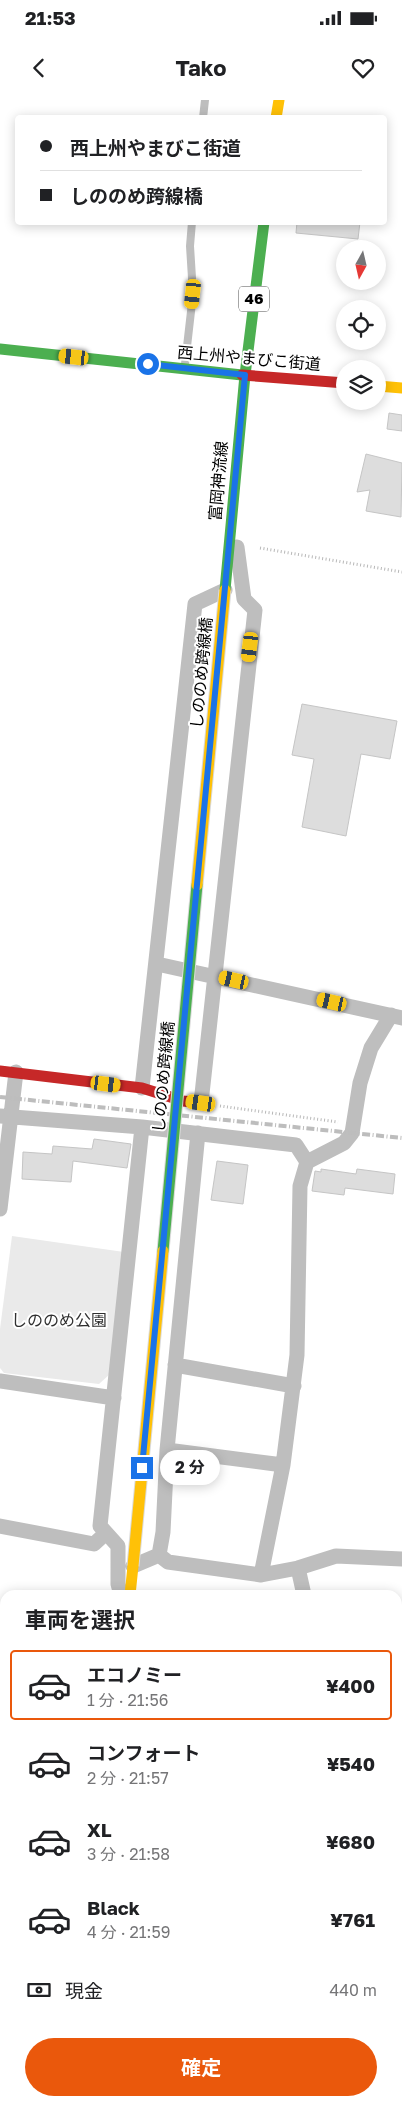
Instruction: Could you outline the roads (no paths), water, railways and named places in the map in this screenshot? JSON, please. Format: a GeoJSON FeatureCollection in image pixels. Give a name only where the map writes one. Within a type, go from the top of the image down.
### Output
{"type":"FeatureCollection","features":[{"type":"Feature","properties":{"kind":"main road"},"geometry":{"type":"LineString","coordinates":[[276,115],[279,100]]}},
{"type":"Feature","properties":{"kind":"main road","name":"46"},"geometry":{"type":"LineString","coordinates":[[245,375],[264,225]]}},
{"type":"Feature","properties":{"kind":"main road","name":"西上州やまびこ街道"},"geometry":{"type":"LineString","coordinates":[[0,349],[245,375],[336,382]]}},
{"type":"Feature","properties":{"kind":"main road","name":"富岡神流線"},"geometry":{"type":"LineString","coordinates":[[225,590],[245,375]]}},
{"type":"Feature","properties":{"kind":"main road"},"geometry":{"type":"LineString","coordinates":[[386,387],[402,388]]}},
{"type":"Feature","properties":{"kind":"main road","name":"しののめ跨線橋"},"geometry":{"type":"LineString","coordinates":[[133,1566],[225,590]]}},
{"type":"Feature","properties":{"kind":"main road"},"geometry":{"type":"LineString","coordinates":[[0,1071],[142,1088],[182,1101],[201,1103]]}},
{"type":"Feature","properties":{"kind":"main road","name":"46"},"geometry":{"type":"LineString","coordinates":[[131,1590],[133,1566]]}},
{"type":"Feature","properties":{"kind":"street"},"geometry":{"type":"LineString","coordinates":[[201,1103],[254,610],[244,599],[232,514]]}},
{"type":"Feature","properties":{"kind":"street"},"geometry":{"type":"LineString","coordinates":[[142,1088],[195,604],[225,590]]}},
{"type":"Feature","properties":{"kind":"street"},"geometry":{"type":"LineString","coordinates":[[157,964],[396,1017],[371,1048],[360,1083],[352,1133],[344,1143],[307,1162],[300,1186],[298,1354],[283,1465],[262,1575]]}},
{"type":"Feature","properties":{"kind":"street"},"geometry":{"type":"LineString","coordinates":[[0,1209],[6,1117],[16,1072]]}},
{"type":"Feature","properties":{"kind":"street"},"geometry":{"type":"LineString","coordinates":[[6,1117],[142,1127],[296,1145],[307,1162]]}},
{"type":"Feature","properties":{"kind":"street"},"geometry":{"type":"LineString","coordinates":[[120,1590],[118,1546],[100,1526],[142,1127]]}},
{"type":"Feature","properties":{"kind":"street"},"geometry":{"type":"LineString","coordinates":[[159,1555],[163,1532],[167,1450],[198,1133]]}},
{"type":"Feature","properties":{"kind":"street"},"geometry":{"type":"LineString","coordinates":[[176,1366],[294,1386]]}},
{"type":"Feature","properties":{"kind":"street"},"geometry":{"type":"LineString","coordinates":[[0,1381],[114,1398]]}},
{"type":"Feature","properties":{"kind":"street"},"geometry":{"type":"LineString","coordinates":[[167,1450],[283,1465]]}},
{"type":"Feature","properties":{"kind":"street"},"geometry":{"type":"LineString","coordinates":[[0,1526],[94,1544],[106,1533]]}},
{"type":"Feature","properties":{"kind":"street"},"geometry":{"type":"LineString","coordinates":[[133,1566],[159,1555]]}},
{"type":"Feature","properties":{"kind":"street"},"geometry":{"type":"LineString","coordinates":[[159,1555],[168,1562],[262,1575],[298,1568],[336,1556],[402,1559]]}},
{"type":"Feature","properties":{"kind":"street"},"geometry":{"type":"LineString","coordinates":[[298,1568],[303,1590]]}},
{"type":"Feature","properties":{"kind":"lane"},"geometry":{"type":"LineString","coordinates":[[203,115],[205,100]]}},
{"type":"Feature","properties":{"kind":"lane"},"geometry":{"type":"LineString","coordinates":[[185,368],[193,294],[190,246],[192,225]]}},
{"type":"Feature","properties":{"kind":"railway"},"geometry":{"type":"LineString","coordinates":[[0,1097],[402,1138]]}},
{"type":"Feature","properties":{"kind":"park label","name":"しののめ公園"},"geometry":{"type":"Point","coordinates":[59,1320]}}]}
